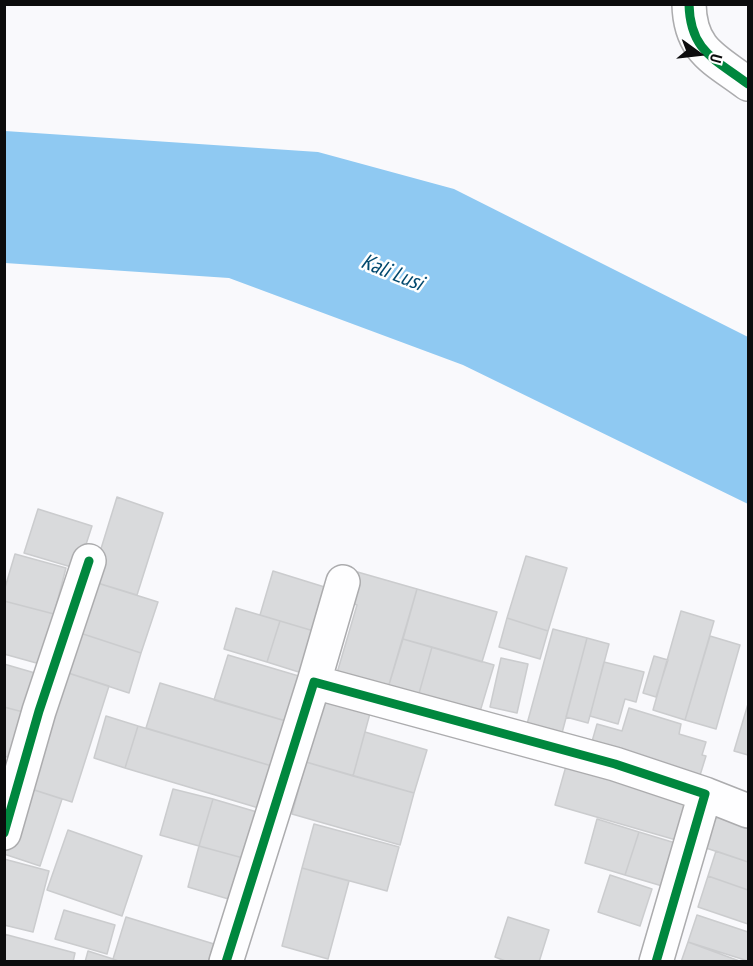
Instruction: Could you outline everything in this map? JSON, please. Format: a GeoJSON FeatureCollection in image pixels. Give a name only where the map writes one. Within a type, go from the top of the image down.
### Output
{"type":"FeatureCollection","features":[{"type":"Feature","properties":{"kind":"street"},"geometry":{"type":"LineString","coordinates":[[689,4],[693,35],[703,51],[748,84]]}},
{"type":"Feature","properties":{"kind":"street"},"geometry":{"type":"LineString","coordinates":[[4,833],[39,711],[88,561]]}},
{"type":"Feature","properties":{"kind":"street"},"geometry":{"type":"LineString","coordinates":[[226,962],[343,582]]}},
{"type":"Feature","properties":{"kind":"street"},"geometry":{"type":"LineString","coordinates":[[314,682],[615,764],[748,811]]}},
{"type":"Feature","properties":{"kind":"street"},"geometry":{"type":"LineString","coordinates":[[656,962],[705,794]]}},
{"type":"Feature","properties":{"kind":"water","name":"Kali Lusi"},"geometry":{"type":"Polygon","coordinates":[[[5,131],[318,152],[454,189],[748,337],[748,504],[463,365],[229,278],[5,263],[5,131]]]}},
{"type":"Feature","properties":{"kind":"building"},"geometry":{"type":"Polygon","coordinates":[[[117,497],[163,513],[137,595],[91,581],[117,497]]]}},
{"type":"Feature","properties":{"kind":"building"},"geometry":{"type":"Polygon","coordinates":[[[38,509],[92,526],[78,569],[24,553],[38,509]]]}},
{"type":"Feature","properties":{"kind":"building"},"geometry":{"type":"Polygon","coordinates":[[[15,554],[66,568],[54,614],[4,601],[4,591],[15,554]]]}},
{"type":"Feature","properties":{"kind":"building"},"geometry":{"type":"Polygon","coordinates":[[[526,556],[567,568],[548,631],[507,618],[526,556]]]}},
{"type":"Feature","properties":{"kind":"building"},"geometry":{"type":"Polygon","coordinates":[[[273,571],[331,589],[317,632],[260,615],[273,571]]]}},
{"type":"Feature","properties":{"kind":"building"},"geometry":{"type":"Polygon","coordinates":[[[354,571],[417,589],[388,688],[337,673],[357,605],[345,601],[354,571]]]}},
{"type":"Feature","properties":{"kind":"building"},"geometry":{"type":"Polygon","coordinates":[[[91,581],[158,602],[141,653],[74,631],[91,581]]]}},
{"type":"Feature","properties":{"kind":"building"},"geometry":{"type":"Polygon","coordinates":[[[417,589],[497,612],[482,662],[403,639],[417,589]]]}},
{"type":"Feature","properties":{"kind":"building"},"geometry":{"type":"Polygon","coordinates":[[[4,601],[54,614],[40,664],[4,654],[4,601]]]}},
{"type":"Feature","properties":{"kind":"building"},"geometry":{"type":"Polygon","coordinates":[[[236,608],[280,621],[267,662],[224,649],[236,608]]]}},
{"type":"Feature","properties":{"kind":"building"},"geometry":{"type":"Polygon","coordinates":[[[681,611],[714,621],[685,720],[653,710],[681,611]]]}},
{"type":"Feature","properties":{"kind":"building"},"geometry":{"type":"Polygon","coordinates":[[[507,618],[548,631],[540,659],[499,647],[507,618]]]}},
{"type":"Feature","properties":{"kind":"building"},"geometry":{"type":"Polygon","coordinates":[[[280,621],[317,632],[305,674],[267,662],[280,621]]]}},
{"type":"Feature","properties":{"kind":"building"},"geometry":{"type":"Polygon","coordinates":[[[553,629],[587,638],[562,733],[527,724],[553,629]]]}},
{"type":"Feature","properties":{"kind":"building"},"geometry":{"type":"Polygon","coordinates":[[[74,631],[141,653],[129,693],[62,671],[74,631]]]}},
{"type":"Feature","properties":{"kind":"building"},"geometry":{"type":"Polygon","coordinates":[[[710,636],[740,645],[716,729],[685,720],[710,636]]]}},
{"type":"Feature","properties":{"kind":"building"},"geometry":{"type":"Polygon","coordinates":[[[587,638],[609,644],[588,723],[566,717],[587,638]]]}},
{"type":"Feature","properties":{"kind":"building"},"geometry":{"type":"Polygon","coordinates":[[[403,639],[432,647],[418,697],[388,688],[403,639]]]}},
{"type":"Feature","properties":{"kind":"building"},"geometry":{"type":"Polygon","coordinates":[[[432,647],[494,665],[479,715],[418,697],[432,647]]]}},
{"type":"Feature","properties":{"kind":"building"},"geometry":{"type":"Polygon","coordinates":[[[228,655],[302,677],[289,722],[214,700],[228,655]]]}},
{"type":"Feature","properties":{"kind":"building"},"geometry":{"type":"Polygon","coordinates":[[[654,656],[668,660],[656,697],[643,693],[654,656]]]}},
{"type":"Feature","properties":{"kind":"building"},"geometry":{"type":"Polygon","coordinates":[[[501,658],[528,664],[517,713],[490,707],[501,658]]]}},
{"type":"Feature","properties":{"kind":"building"},"geometry":{"type":"Polygon","coordinates":[[[604,662],[644,672],[636,702],[625,699],[618,724],[590,716],[604,662]]]}},
{"type":"Feature","properties":{"kind":"building"},"geometry":{"type":"Polygon","coordinates":[[[4,664],[35,673],[23,712],[4,707],[4,664]]]}},
{"type":"Feature","properties":{"kind":"building"},"geometry":{"type":"Polygon","coordinates":[[[62,671],[109,686],[72,802],[25,787],[62,671]]]}},
{"type":"Feature","properties":{"kind":"building"},"geometry":{"type":"Polygon","coordinates":[[[160,683],[289,722],[275,767],[146,728],[160,683]]]}},
{"type":"Feature","properties":{"kind":"building"},"geometry":{"type":"Polygon","coordinates":[[[326,693],[372,706],[353,776],[306,762],[326,693]]]}},
{"type":"Feature","properties":{"kind":"building"},"geometry":{"type":"Polygon","coordinates":[[[748,704],[748,755],[734,751],[748,704]]]}},
{"type":"Feature","properties":{"kind":"building"},"geometry":{"type":"Polygon","coordinates":[[[4,707],[23,712],[10,758],[4,756],[4,707]]]}},
{"type":"Feature","properties":{"kind":"building"},"geometry":{"type":"Polygon","coordinates":[[[629,708],[681,724],[679,734],[706,742],[702,755],[706,756],[697,785],[589,752],[597,724],[622,731],[629,708]]]}},
{"type":"Feature","properties":{"kind":"building"},"geometry":{"type":"Polygon","coordinates":[[[106,716],[138,726],[125,768],[94,758],[106,716]]]}},
{"type":"Feature","properties":{"kind":"building"},"geometry":{"type":"Polygon","coordinates":[[[138,726],[275,767],[262,809],[125,768],[138,726]]]}},
{"type":"Feature","properties":{"kind":"building"},"geometry":{"type":"Polygon","coordinates":[[[365,732],[427,750],[414,793],[353,776],[365,732]]]}},
{"type":"Feature","properties":{"kind":"building"},"geometry":{"type":"Polygon","coordinates":[[[568,759],[689,794],[676,840],[555,805],[568,759]]]}},
{"type":"Feature","properties":{"kind":"building"},"geometry":{"type":"Polygon","coordinates":[[[306,762],[414,793],[400,845],[292,814],[306,762]]]}},
{"type":"Feature","properties":{"kind":"building"},"geometry":{"type":"Polygon","coordinates":[[[25,787],[62,799],[40,866],[4,854],[25,787]]]}},
{"type":"Feature","properties":{"kind":"building"},"geometry":{"type":"Polygon","coordinates":[[[173,789],[213,799],[199,846],[160,835],[173,789]]]}},
{"type":"Feature","properties":{"kind":"building"},"geometry":{"type":"Polygon","coordinates":[[[213,799],[267,815],[254,861],[199,846],[213,799]]]}},
{"type":"Feature","properties":{"kind":"building"},"geometry":{"type":"Polygon","coordinates":[[[715,809],[748,820],[748,862],[703,847],[715,809]]]}},
{"type":"Feature","properties":{"kind":"building"},"geometry":{"type":"Polygon","coordinates":[[[597,819],[639,832],[625,875],[585,863],[597,819]]]}},
{"type":"Feature","properties":{"kind":"building"},"geometry":{"type":"Polygon","coordinates":[[[314,824],[399,847],[387,891],[302,868],[314,824]]]}},
{"type":"Feature","properties":{"kind":"building"},"geometry":{"type":"Polygon","coordinates":[[[68,830],[142,856],[122,916],[47,890],[68,830]]]}},
{"type":"Feature","properties":{"kind":"building"},"geometry":{"type":"Polygon","coordinates":[[[639,832],[682,845],[669,888],[625,875],[639,832]]]}},
{"type":"Feature","properties":{"kind":"building"},"geometry":{"type":"Polygon","coordinates":[[[199,846],[254,861],[242,903],[188,887],[199,846]]]}},
{"type":"Feature","properties":{"kind":"building"},"geometry":{"type":"Polygon","coordinates":[[[716,851],[748,862],[748,890],[708,876],[716,851]]]}},
{"type":"Feature","properties":{"kind":"building"},"geometry":{"type":"Polygon","coordinates":[[[4,859],[49,871],[33,932],[4,925],[4,859]]]}},
{"type":"Feature","properties":{"kind":"building"},"geometry":{"type":"Polygon","coordinates":[[[302,868],[349,881],[328,959],[282,946],[302,868]]]}},
{"type":"Feature","properties":{"kind":"building"},"geometry":{"type":"Polygon","coordinates":[[[610,875],[652,889],[640,926],[598,912],[610,875]]]}},
{"type":"Feature","properties":{"kind":"building"},"geometry":{"type":"Polygon","coordinates":[[[708,876],[748,890],[748,924],[698,907],[708,876]]]}},
{"type":"Feature","properties":{"kind":"building"},"geometry":{"type":"Polygon","coordinates":[[[64,910],[115,925],[107,954],[55,939],[64,910]]]}},
{"type":"Feature","properties":{"kind":"building"},"geometry":{"type":"Polygon","coordinates":[[[697,915],[748,932],[748,961],[688,942],[697,915]]]}},
{"type":"Feature","properties":{"kind":"building"},"geometry":{"type":"Polygon","coordinates":[[[126,917],[214,944],[208,962],[121,962],[113,959],[126,917]]]}},
{"type":"Feature","properties":{"kind":"building"},"geometry":{"type":"Polygon","coordinates":[[[508,917],[549,930],[539,962],[508,962],[495,957],[508,917]]]}},
{"type":"Feature","properties":{"kind":"building"},"geometry":{"type":"Polygon","coordinates":[[[4,934],[75,953],[73,962],[4,962],[4,934]]]}},
{"type":"Feature","properties":{"kind":"building"},"geometry":{"type":"Polygon","coordinates":[[[688,942],[742,962],[681,962],[688,942]]]}},
{"type":"Feature","properties":{"kind":"building"},"geometry":{"type":"Polygon","coordinates":[[[88,951],[113,959],[121,962],[85,962],[88,951]]]}},
{"type":"Feature","properties":{"kind":"cycle path"},"geometry":{"type":"LineString","coordinates":[[689,4],[690,20],[699,43],[715,60],[748,84]]}},
{"type":"Feature","properties":{"kind":"cycle path"},"geometry":{"type":"LineString","coordinates":[[4,833],[39,711],[89,561]]}},
{"type":"Feature","properties":{"kind":"cycle path"},"geometry":{"type":"LineString","coordinates":[[226,962],[314,682],[615,764],[705,794],[656,962]]}}]}
